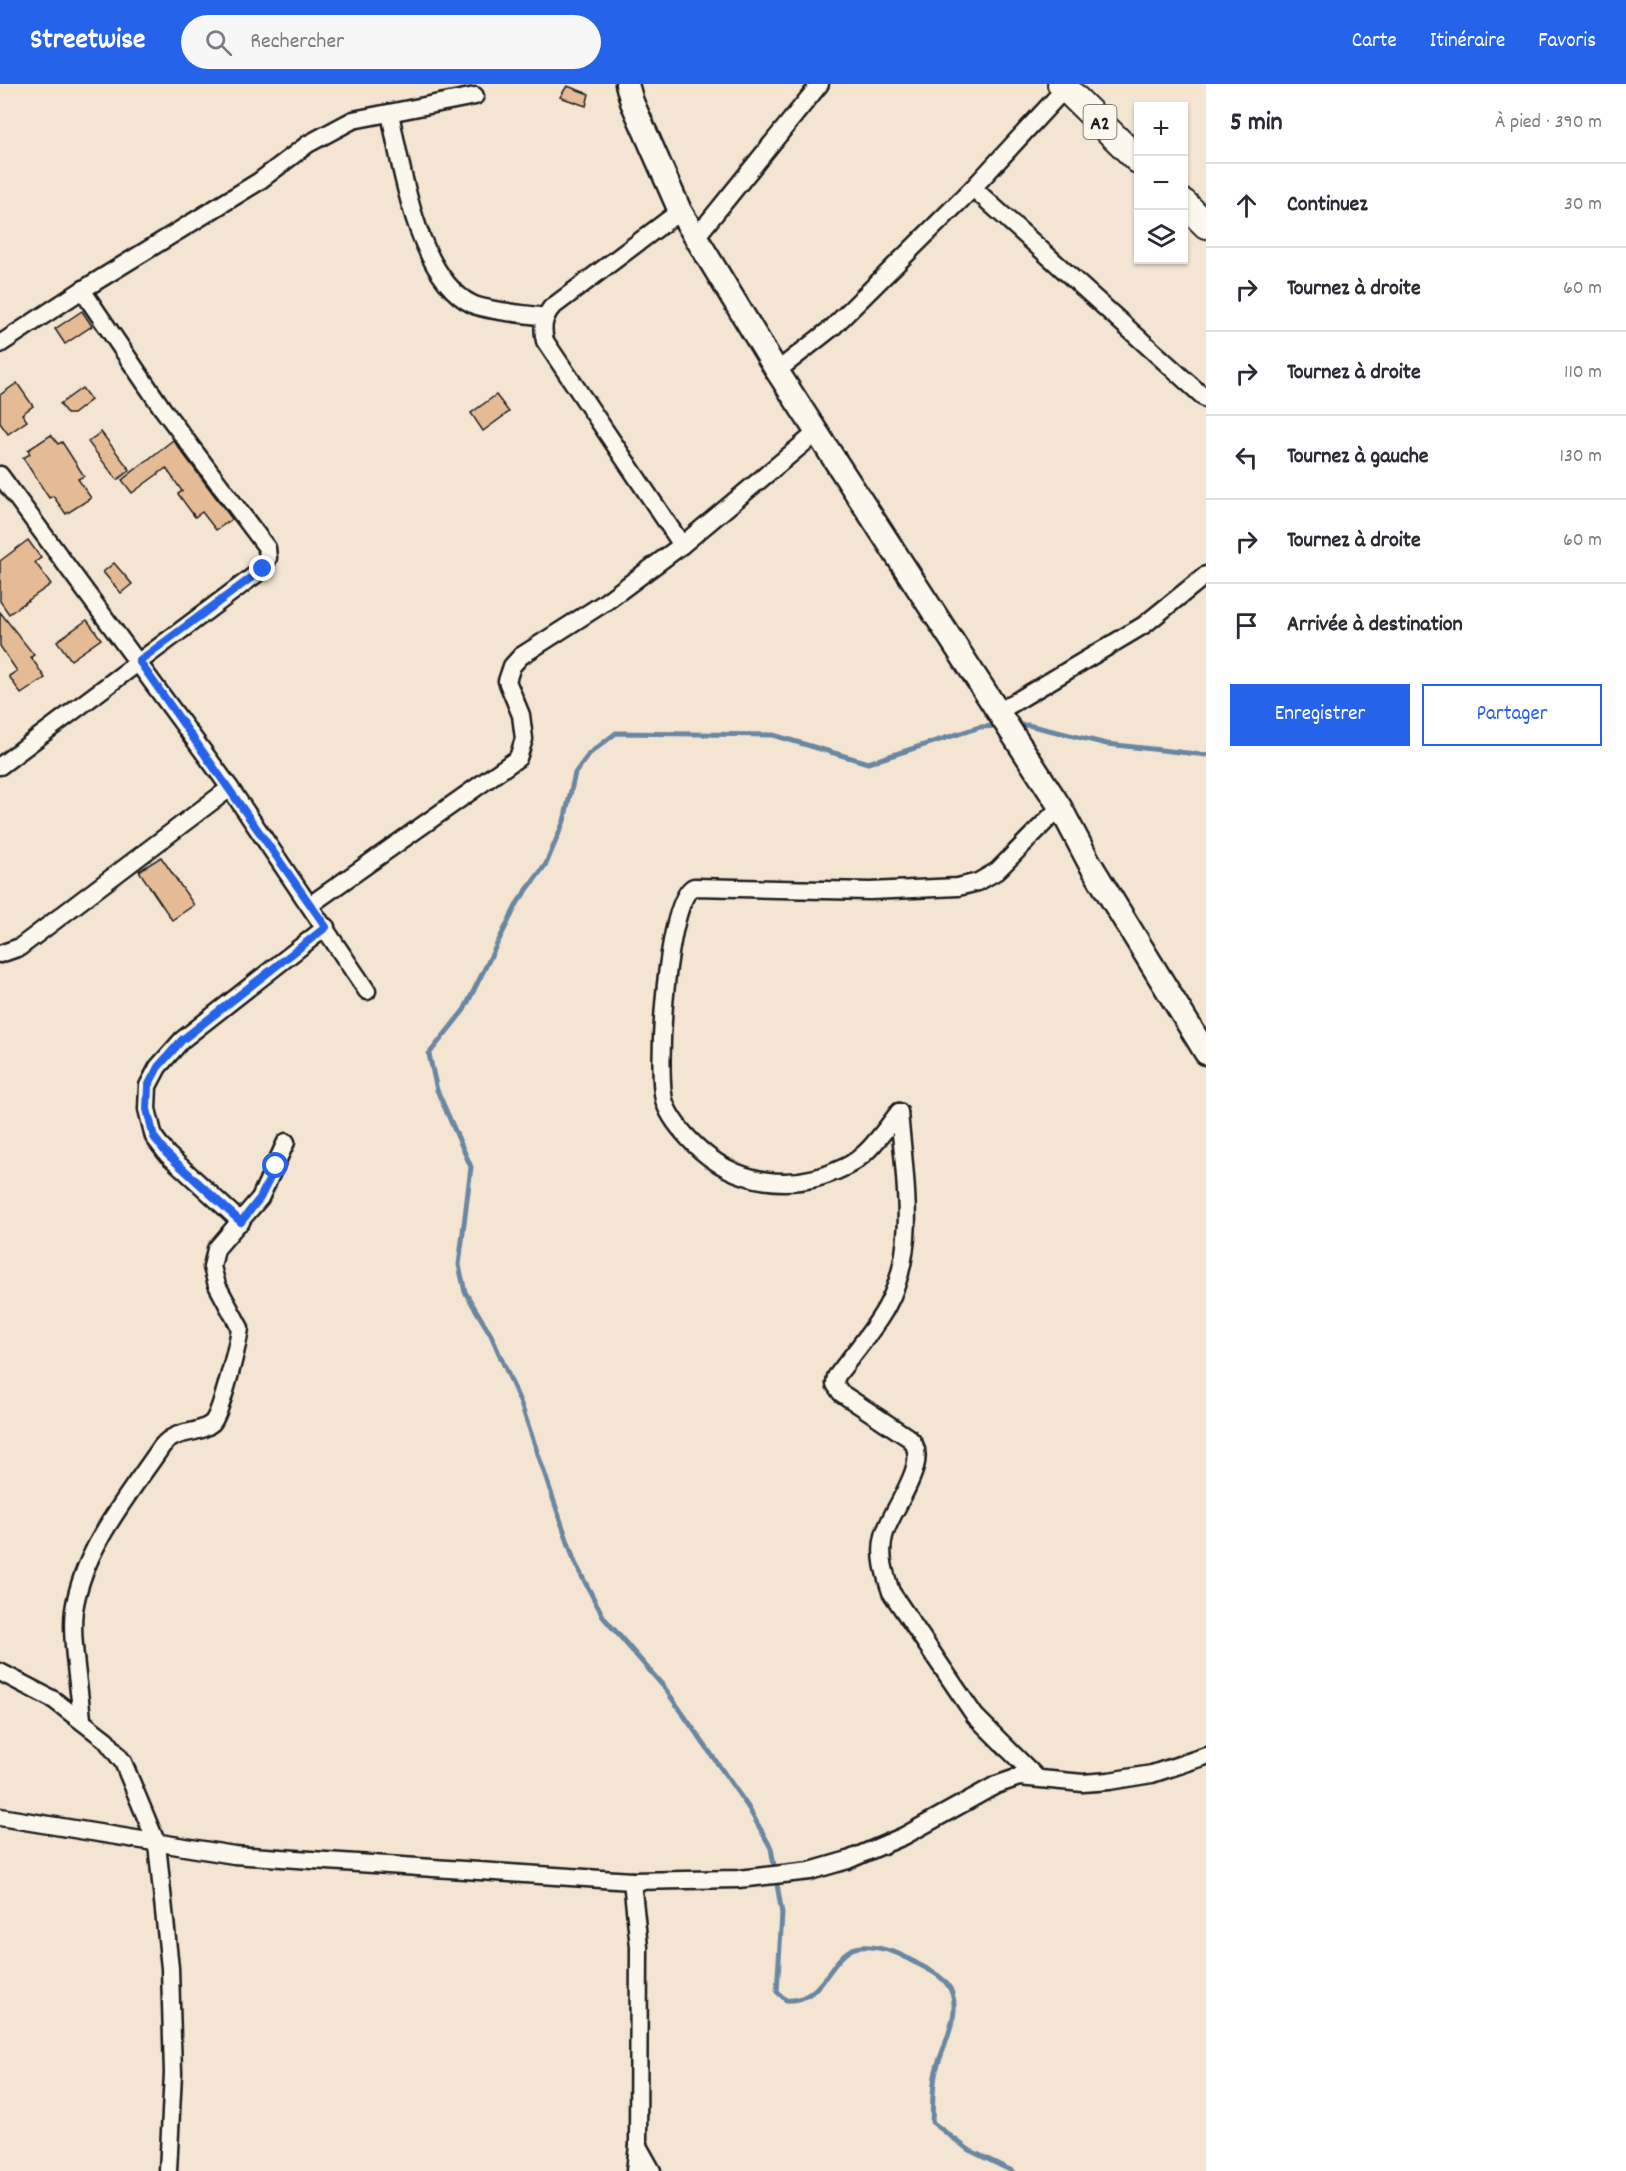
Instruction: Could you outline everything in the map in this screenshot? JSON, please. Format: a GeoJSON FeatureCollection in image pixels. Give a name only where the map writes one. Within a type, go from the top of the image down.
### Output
{"type":"FeatureCollection","features":[{"type":"Feature","properties":{"kind":"main road","name":"A2"},"geometry":{"type":"LineString","coordinates":[[1065,85],[1134,156]]}},
{"type":"Feature","properties":{"kind":"main road"},"geometry":{"type":"LineString","coordinates":[[1188,207],[1206,225]]}},
{"type":"Feature","properties":{"kind":"street"},"geometry":{"type":"LineString","coordinates":[[627,84],[632,102],[680,211],[816,433],[1060,807],[1089,862],[1206,1053]]}},
{"type":"Feature","properties":{"kind":"street"},"geometry":{"type":"LineString","coordinates":[[697,236],[820,84]]}},
{"type":"Feature","properties":{"kind":"street"},"geometry":{"type":"LineString","coordinates":[[777,370],[833,327],[973,188],[1065,85]]}},
{"type":"Feature","properties":{"kind":"street"},"geometry":{"type":"LineString","coordinates":[[0,344],[82,290],[258,182],[308,144],[353,120],[475,96]]}},
{"type":"Feature","properties":{"kind":"street"},"geometry":{"type":"LineString","coordinates":[[390,112],[404,180],[422,239],[440,278],[472,304],[544,317]]}},
{"type":"Feature","properties":{"kind":"street"},"geometry":{"type":"LineString","coordinates":[[973,188],[1206,399]]}},
{"type":"Feature","properties":{"kind":"street"},"geometry":{"type":"LineString","coordinates":[[680,211],[550,308],[544,317],[542,328],[545,341],[682,545]]}},
{"type":"Feature","properties":{"kind":"street"},"geometry":{"type":"LineString","coordinates":[[0,766],[263,569],[268,558],[267,548],[162,408],[82,290]]}},
{"type":"Feature","properties":{"kind":"street"},"geometry":{"type":"LineString","coordinates":[[310,905],[518,758],[524,739],[521,715],[507,681],[512,666],[521,656],[604,603],[682,545],[816,433]]}},
{"type":"Feature","properties":{"kind":"street"},"geometry":{"type":"LineString","coordinates":[[0,475],[139,661],[230,788],[326,927],[367,991]]}},
{"type":"Feature","properties":{"kind":"street"},"geometry":{"type":"LineString","coordinates":[[998,712],[1144,625],[1206,575]]}},
{"type":"Feature","properties":{"kind":"street"},"geometry":{"type":"LineString","coordinates":[[0,954],[20,947],[230,788]]}},
{"type":"Feature","properties":{"kind":"street"},"geometry":{"type":"LineString","coordinates":[[1036,1777],[975,1716],[891,1592],[883,1562],[884,1535],[891,1515],[916,1469],[917,1451],[909,1438],[841,1393],[835,1384],[836,1377],[887,1307],[902,1263],[907,1230],[898,1112],[869,1150],[846,1167],[811,1180],[755,1180],[735,1174],[706,1156],[687,1137],[665,1103],[661,1074],[662,1022],[675,926],[682,901],[689,889],[870,891],[958,887],[978,882],[997,871],[1060,807]]}},
{"type":"Feature","properties":{"kind":"street"},"geometry":{"type":"LineString","coordinates":[[241,1222],[167,1154],[154,1137],[147,1109],[148,1086],[158,1067],[182,1040],[326,927]]}},
{"type":"Feature","properties":{"kind":"street"},"geometry":{"type":"LineString","coordinates":[[82,1720],[73,1613],[78,1588],[117,1510],[169,1437],[211,1423],[219,1410],[240,1328],[217,1285],[212,1267],[216,1249],[260,1198],[286,1142]]}},
{"type":"Feature","properties":{"kind":"street"},"geometry":{"type":"LineString","coordinates":[[0,1672],[54,1700],[106,1740],[123,1762],[157,1844],[170,1968],[173,2073],[168,2171]]}},
{"type":"Feature","properties":{"kind":"street"},"geometry":{"type":"LineString","coordinates":[[0,1817],[234,1855],[632,1881],[738,1879],[810,1871],[848,1860],[904,1836],[996,1785],[1019,1777],[1083,1783],[1109,1781],[1152,1774],[1206,1756]]}},
{"type":"Feature","properties":{"kind":"street"},"geometry":{"type":"LineString","coordinates":[[632,1881],[639,1947],[638,2146],[635,2171]]}},
{"type":"Feature","properties":{"kind":"street"},"geometry":{"type":"LineString","coordinates":[[638,2146],[652,2171]]}},
{"type":"Feature","properties":{"kind":"building"},"geometry":{"type":"Polygon","coordinates":[[[567,86],[589,94],[586,106],[560,97],[567,86]]]}},
{"type":"Feature","properties":{"kind":"building"},"geometry":{"type":"Polygon","coordinates":[[[82,311],[92,326],[65,344],[55,329],[82,311]]]}},
{"type":"Feature","properties":{"kind":"building"},"geometry":{"type":"Polygon","coordinates":[[[17,383],[33,406],[22,414],[27,421],[8,434],[0,423],[0,395],[17,383]]]}},
{"type":"Feature","properties":{"kind":"building"},"geometry":{"type":"Polygon","coordinates":[[[82,388],[91,400],[73,414],[67,414],[60,404],[82,388]]]}},
{"type":"Feature","properties":{"kind":"building"},"geometry":{"type":"Polygon","coordinates":[[[496,395],[509,412],[483,431],[471,413],[496,395]]]}},
{"type":"Feature","properties":{"kind":"building"},"geometry":{"type":"Polygon","coordinates":[[[101,432],[130,470],[117,480],[88,442],[101,432]]]}},
{"type":"Feature","properties":{"kind":"building"},"geometry":{"type":"Polygon","coordinates":[[[51,435],[58,444],[62,442],[84,476],[78,479],[91,498],[66,514],[53,496],[49,498],[23,458],[30,454],[28,450],[51,435]]]}},
{"type":"Feature","properties":{"kind":"building"},"geometry":{"type":"Polygon","coordinates":[[[173,440],[232,519],[216,530],[202,512],[195,517],[178,494],[182,491],[166,468],[132,493],[122,480],[173,440]]]}},
{"type":"Feature","properties":{"kind":"building"},"geometry":{"type":"Polygon","coordinates":[[[28,540],[41,558],[35,562],[51,584],[9,614],[0,601],[0,561],[28,540]]]}},
{"type":"Feature","properties":{"kind":"building"},"geometry":{"type":"Polygon","coordinates":[[[114,563],[132,584],[121,593],[103,572],[114,563]]]}},
{"type":"Feature","properties":{"kind":"building"},"geometry":{"type":"Polygon","coordinates":[[[0,612],[34,655],[31,657],[45,678],[21,694],[9,676],[17,671],[0,646],[0,612]]]}},
{"type":"Feature","properties":{"kind":"building"},"geometry":{"type":"Polygon","coordinates":[[[87,620],[101,639],[71,660],[57,641],[87,620]]]}},
{"type":"Feature","properties":{"kind":"building"},"geometry":{"type":"Polygon","coordinates":[[[161,857],[194,905],[172,920],[139,871],[161,857]]]}},
{"type":"Feature","properties":{"kind":"waterway"},"geometry":{"type":"LineString","coordinates":[[1015,726],[1028,725],[1107,744],[1206,755]]}},
{"type":"Feature","properties":{"kind":"waterway"},"geometry":{"type":"LineString","coordinates":[[1000,726],[980,727],[868,763],[773,735],[616,733],[589,754],[575,773],[564,821],[546,864],[518,902],[464,1010],[429,1054],[437,1090],[471,1167],[459,1265],[465,1292],[491,1335],[521,1404],[575,1563],[604,1618],[664,1687],[748,1807],[771,1848],[782,1914],[777,1992],[786,2000],[808,1995],[824,1980],[844,1955],[857,1947],[871,1947],[893,1952],[938,1976],[947,1984],[954,2004],[951,2027],[935,2077],[932,2122],[969,2150],[1012,2171]]}},
{"type":"Feature","properties":{"kind":"route"},"geometry":{"type":"LineString","coordinates":[[263,569],[139,661],[326,927],[182,1040],[158,1067],[148,1086],[147,1109],[154,1137],[167,1154],[241,1222],[260,1198],[276,1166]]}}]}
